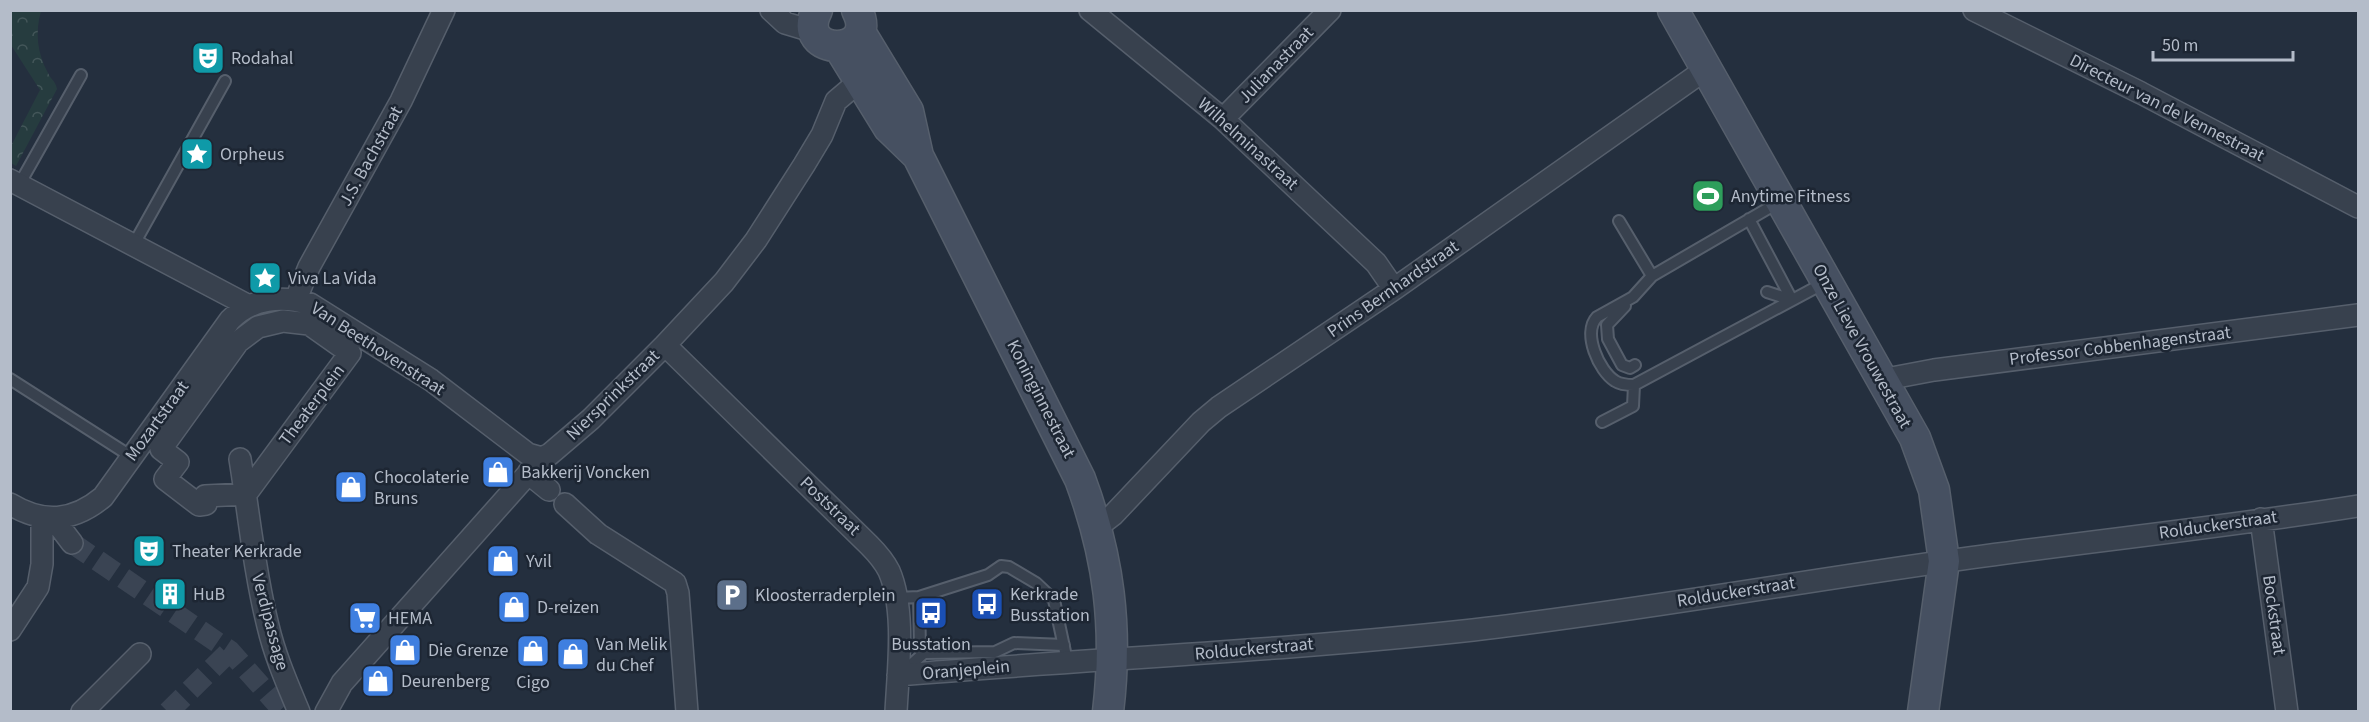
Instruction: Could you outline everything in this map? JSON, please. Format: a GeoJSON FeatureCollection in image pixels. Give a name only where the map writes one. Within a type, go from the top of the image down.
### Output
{"type":"FeatureCollection","features":[{"type":"Feature","properties":{"kind":"street","name":"J.S. Bachstraat"},"geometry":{"type":"LineString","coordinates":[[296,299],[309,267],[406,92],[444,10]]}},
{"type":"Feature","properties":{"kind":"street"},"geometry":{"type":"LineString","coordinates":[[771,10],[785,23],[836,22]]}},
{"type":"Feature","properties":{"kind":"street","name":"Wilhelminastraat"},"geometry":{"type":"LineString","coordinates":[[1090,10],[1223,119],[1376,263],[1394,289]]}},
{"type":"Feature","properties":{"kind":"street","name":"Julianastraat"},"geometry":{"type":"LineString","coordinates":[[1223,119],[1329,10]]}},
{"type":"Feature","properties":{"kind":"street","name":"Onze Lieve Vrouwestraat"},"geometry":{"type":"LineString","coordinates":[[1673,10],[1915,438],[1926,464],[1934,490],[1944,561],[1923,711]]}},
{"type":"Feature","properties":{"kind":"street","name":"Directeur van de Vennestraat"},"geometry":{"type":"LineString","coordinates":[[1974,10],[2141,93],[2358,207]]}},
{"type":"Feature","properties":{"kind":"street","name":"Koninginnestraat"},"geometry":{"type":"LineString","coordinates":[[836,22],[870,72],[889,128],[918,156],[1060,435],[1080,479],[1096,528],[1109,586],[1113,632],[1108,711]]}},
{"type":"Feature","properties":{"kind":"street","name":"Prins Bernhardstraat"},"geometry":{"type":"LineString","coordinates":[[1096,528],[1113,514],[1201,422],[1219,407],[1394,289],[1706,69]]}},
{"type":"Feature","properties":{"kind":"street","name":"Niersprinkstraat"},"geometry":{"type":"LineString","coordinates":[[326,711],[342,683],[535,465],[591,419],[724,282],[756,240],[810,155],[822,135],[836,100],[870,72]]}},
{"type":"Feature","properties":{"kind":"street"},"geometry":{"type":"LineString","coordinates":[[15,182],[249,306]]}},
{"type":"Feature","properties":{"kind":"street","name":"Van Beethovenstraat"},"geometry":{"type":"LineString","coordinates":[[249,306],[272,299],[296,299],[310,304],[431,380],[528,454],[535,465]]}},
{"type":"Feature","properties":{"kind":"street","name":"Mozartstraat"},"geometry":{"type":"LineString","coordinates":[[48,518],[70,516],[94,505],[103,497],[230,320],[249,306]]}},
{"type":"Feature","properties":{"kind":"street","name":"Professor Cobbenhagenstraat"},"geometry":{"type":"LineString","coordinates":[[1881,380],[1934,370],[2358,315]]}},
{"type":"Feature","properties":{"kind":"street","name":"Theaterplein"},"geometry":{"type":"LineString","coordinates":[[294,321],[309,324],[350,353],[246,494],[205,496],[206,504],[199,505],[165,479],[178,462],[161,449],[244,336],[258,327],[274,322],[294,321]]}},
{"type":"Feature","properties":{"kind":"street","name":"Poststraat"},"geometry":{"type":"LineString","coordinates":[[665,345],[870,545],[888,569],[897,598],[896,711]]}},
{"type":"Feature","properties":{"kind":"street","name":"Verdipassage"},"geometry":{"type":"LineString","coordinates":[[240,459],[249,531],[268,627],[278,662],[299,711]]}},
{"type":"Feature","properties":{"kind":"street"},"geometry":{"type":"LineString","coordinates":[[535,465],[557,497],[598,534],[675,583],[678,593],[687,711]]}},
{"type":"Feature","properties":{"kind":"street","name":"Rolduckerstraat"},"geometry":{"type":"LineString","coordinates":[[1112,658],[1216,653],[1471,630],[1944,561],[2358,506]]}},
{"type":"Feature","properties":{"kind":"street"},"geometry":{"type":"LineString","coordinates":[[13,510],[48,518],[72,543]]}},
{"type":"Feature","properties":{"kind":"street"},"geometry":{"type":"LineString","coordinates":[[10,630],[38,588],[48,518]]}},
{"type":"Feature","properties":{"kind":"street","name":"Bockstraat"},"geometry":{"type":"LineString","coordinates":[[2261,519],[2287,711]]}},
{"type":"Feature","properties":{"kind":"street","name":"Oranjeplein"},"geometry":{"type":"LineString","coordinates":[[898,675],[1065,653],[1112,658]]}},
{"type":"Feature","properties":{"kind":"street"},"geometry":{"type":"LineString","coordinates":[[82,711],[140,654]]}},
{"type":"Feature","properties":{"kind":"lane"},"geometry":{"type":"LineString","coordinates":[[15,182],[81,75]]}},
{"type":"Feature","properties":{"kind":"lane"},"geometry":{"type":"LineString","coordinates":[[134,244],[225,81]]}},
{"type":"Feature","properties":{"kind":"lane"},"geometry":{"type":"LineString","coordinates":[[1635,365],[1630,368],[1622,365],[1608,339],[1606,331],[1610,321],[1652,276],[1781,200]]}},
{"type":"Feature","properties":{"kind":"lane"},"geometry":{"type":"LineString","coordinates":[[1749,219],[1792,300]]}},
{"type":"Feature","properties":{"kind":"lane"},"geometry":{"type":"LineString","coordinates":[[1619,220],[1652,276]]}},
{"type":"Feature","properties":{"kind":"lane"},"geometry":{"type":"LineString","coordinates":[[1633,297],[1597,317],[1593,321],[1590,335],[1597,356],[1614,381],[1634,385],[1826,282]]}},
{"type":"Feature","properties":{"kind":"lane"},"geometry":{"type":"LineString","coordinates":[[1767,292],[1792,300]]}},
{"type":"Feature","properties":{"kind":"lane"},"geometry":{"type":"LineString","coordinates":[[10,379],[132,457]]}},
{"type":"Feature","properties":{"kind":"lane"},"geometry":{"type":"LineString","coordinates":[[1602,422],[1633,406],[1634,385]]}},
{"type":"Feature","properties":{"kind":"lane"},"geometry":{"type":"LineString","coordinates":[[897,598],[919,597],[988,575],[1001,566],[1009,567],[1036,583],[1054,600],[1065,653]]}},
{"type":"Feature","properties":{"kind":"lane","name":"Oranjeplein"},"geometry":{"type":"LineString","coordinates":[[919,597],[920,649],[924,653]]}},
{"type":"Feature","properties":{"kind":"lane","name":"Oranjeplein"},"geometry":{"type":"LineString","coordinates":[[898,675],[924,653],[995,652],[1014,643],[1065,653]]}},
{"type":"Feature","properties":{"kind":"green space"},"geometry":{"type":"Polygon","coordinates":[[[11,10],[41,11],[38,27],[39,50],[57,89],[16,166],[11,163],[11,146],[40,90],[11,45],[11,10]]]}},
{"type":"Feature","properties":{"kind":"tunnel"},"geometry":{"type":"LineString","coordinates":[[72,543],[230,651],[284,712]]}},
{"type":"Feature","properties":{"kind":"tunnel"},"geometry":{"type":"LineString","coordinates":[[168,712],[230,651]]}},
{"type":"Feature","properties":{"kind":"place","name":"Rodahal"},"geometry":{"type":"Point","coordinates":[208,58]}},
{"type":"Feature","properties":{"kind":"place","name":"Orpheus"},"geometry":{"type":"Point","coordinates":[197,154]}},
{"type":"Feature","properties":{"kind":"place","name":"Anytime Fitness"},"geometry":{"type":"Point","coordinates":[1708,196]}},
{"type":"Feature","properties":{"kind":"place","name":"Viva La Vida"},"geometry":{"type":"Point","coordinates":[265,278]}},
{"type":"Feature","properties":{"kind":"place","name":"Bakkerij Voncken"},"geometry":{"type":"Point","coordinates":[498,472]}},
{"type":"Feature","properties":{"kind":"place","name":"Chocolaterie Bruns"},"geometry":{"type":"Point","coordinates":[351,487]}},
{"type":"Feature","properties":{"kind":"place","name":"Theater Kerkrade"},"geometry":{"type":"Point","coordinates":[149,551]}},
{"type":"Feature","properties":{"kind":"place","name":"Yvil"},"geometry":{"type":"Point","coordinates":[503,561]}},
{"type":"Feature","properties":{"kind":"place","name":"HuB"},"geometry":{"type":"Point","coordinates":[170,594]}},
{"type":"Feature","properties":{"kind":"place","name":"Kloosterraderplein"},"geometry":{"type":"Point","coordinates":[732,595]}},
{"type":"Feature","properties":{"kind":"place","name":"Kerkrade Busstation"},"geometry":{"type":"Point","coordinates":[987,604]}},
{"type":"Feature","properties":{"kind":"place","name":"D-reizen"},"geometry":{"type":"Point","coordinates":[514,607]}},
{"type":"Feature","properties":{"kind":"place","name":"Busstation"},"geometry":{"type":"Point","coordinates":[931,613]}},
{"type":"Feature","properties":{"kind":"place","name":"HEMA"},"geometry":{"type":"Point","coordinates":[365,618]}},
{"type":"Feature","properties":{"kind":"place","name":"Die Grenze"},"geometry":{"type":"Point","coordinates":[405,650]}},
{"type":"Feature","properties":{"kind":"place","name":"Cigo"},"geometry":{"type":"Point","coordinates":[533,651]}},
{"type":"Feature","properties":{"kind":"place","name":"Van Melik du Chef"},"geometry":{"type":"Point","coordinates":[573,654]}},
{"type":"Feature","properties":{"kind":"place","name":"Deurenberg"},"geometry":{"type":"Point","coordinates":[378,681]}}]}
